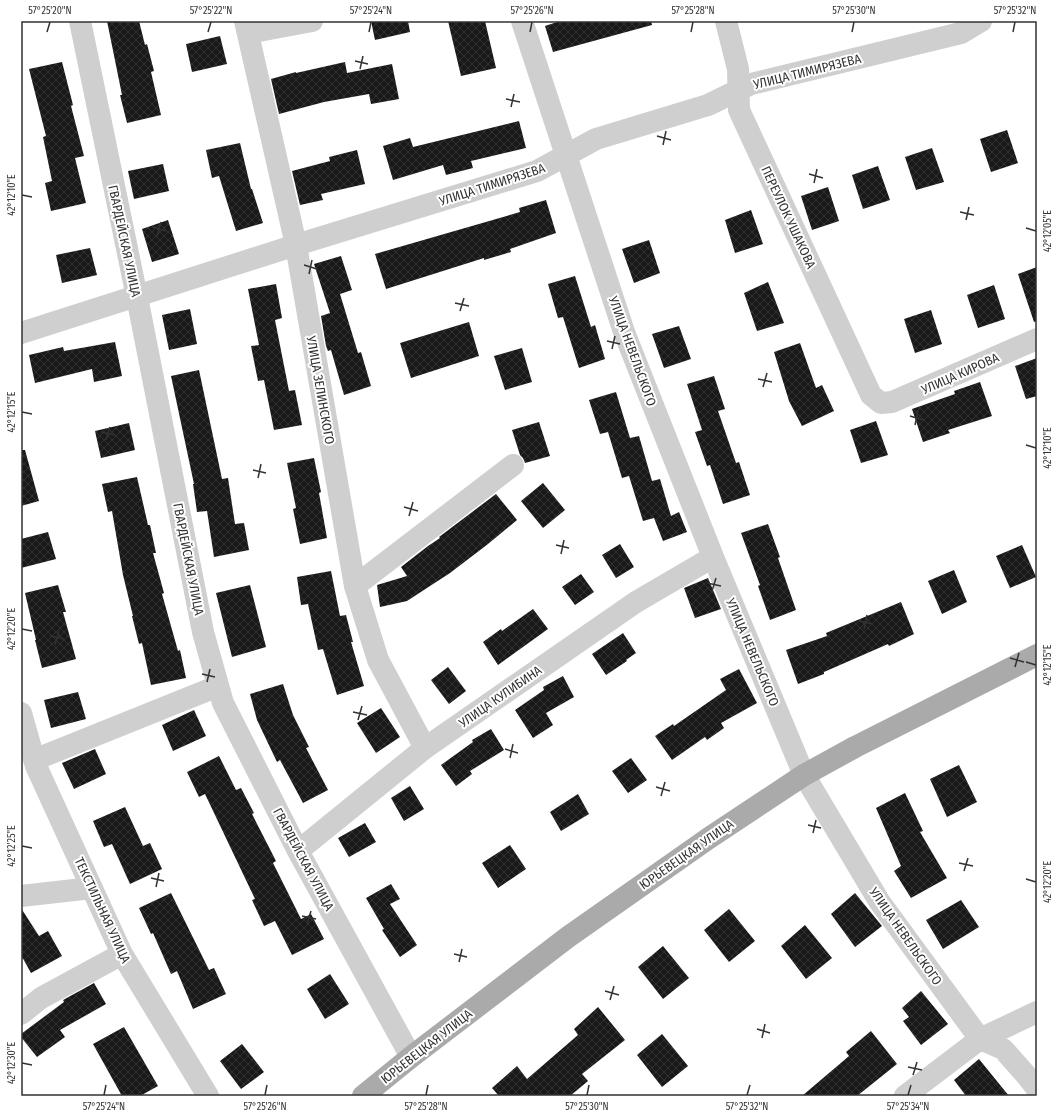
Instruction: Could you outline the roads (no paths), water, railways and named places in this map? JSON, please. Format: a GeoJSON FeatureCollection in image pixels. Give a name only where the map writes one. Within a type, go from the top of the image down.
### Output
{"type":"FeatureCollection","features":[{"type":"Feature","properties":{"kind":"main road","name":"ЮРЬЕВЕЦКАЯ УЛИЦА"},"geometry":{"type":"LineString","coordinates":[[363,1096],[411,1057],[568,937],[709,838],[804,775],[1037,655]]}},
{"type":"Feature","properties":{"kind":"street","name":"ГВАРДЕЙСКАЯ УЛИЦА"},"geometry":{"type":"LineString","coordinates":[[80,21],[137,297],[203,632],[222,702],[298,851],[411,1057]]}},
{"type":"Feature","properties":{"kind":"street"},"geometry":{"type":"LineString","coordinates":[[247,27],[312,21]]}},
{"type":"Feature","properties":{"kind":"street","name":"УЛИЦА НЕВЕЛЬСКОГО"},"geometry":{"type":"LineString","coordinates":[[522,21],[624,332],[713,557],[804,775],[879,901],[980,1039],[1003,1050],[1037,1089]]}},
{"type":"Feature","properties":{"kind":"street","name":"ПЕРЕУЛОК УШАКОВА"},"geometry":{"type":"LineString","coordinates":[[726,21],[738,69],[739,110],[871,395],[881,403]]}},
{"type":"Feature","properties":{"kind":"street","name":"УЛИЦА ТИМИРЯЗЕВА"},"geometry":{"type":"LineString","coordinates":[[21,333],[296,245],[537,171],[596,139],[708,105],[752,84],[961,33],[982,21]]}},
{"type":"Feature","properties":{"kind":"street","name":"УЛИЦА ЗЕЛИНСКОГО"},"geometry":{"type":"LineString","coordinates":[[247,27],[296,245],[355,586],[378,660],[425,748]]}},
{"type":"Feature","properties":{"kind":"street","name":"УЛИЦА КИРОВА"},"geometry":{"type":"LineString","coordinates":[[881,403],[892,402],[1037,339]]}},
{"type":"Feature","properties":{"kind":"street"},"geometry":{"type":"LineString","coordinates":[[355,586],[513,465]]}},
{"type":"Feature","properties":{"kind":"street","name":"УЛИЦА КУЛИБИНА"},"geometry":{"type":"LineString","coordinates":[[298,851],[425,748],[636,602],[713,557]]}},
{"type":"Feature","properties":{"kind":"street"},"geometry":{"type":"LineString","coordinates":[[34,760],[218,686]]}},
{"type":"Feature","properties":{"kind":"street","name":"ТЕКСТИЛЬНАЯ УЛИЦА"},"geometry":{"type":"LineString","coordinates":[[21,713],[34,760],[122,954],[208,1096]]}},
{"type":"Feature","properties":{"kind":"street"},"geometry":{"type":"LineString","coordinates":[[21,896],[92,888]]}},
{"type":"Feature","properties":{"kind":"street"},"geometry":{"type":"LineString","coordinates":[[21,1014],[41,998],[122,954]]}},
{"type":"Feature","properties":{"kind":"street"},"geometry":{"type":"LineString","coordinates":[[905,1096],[980,1039],[1037,1012]]}}]}
